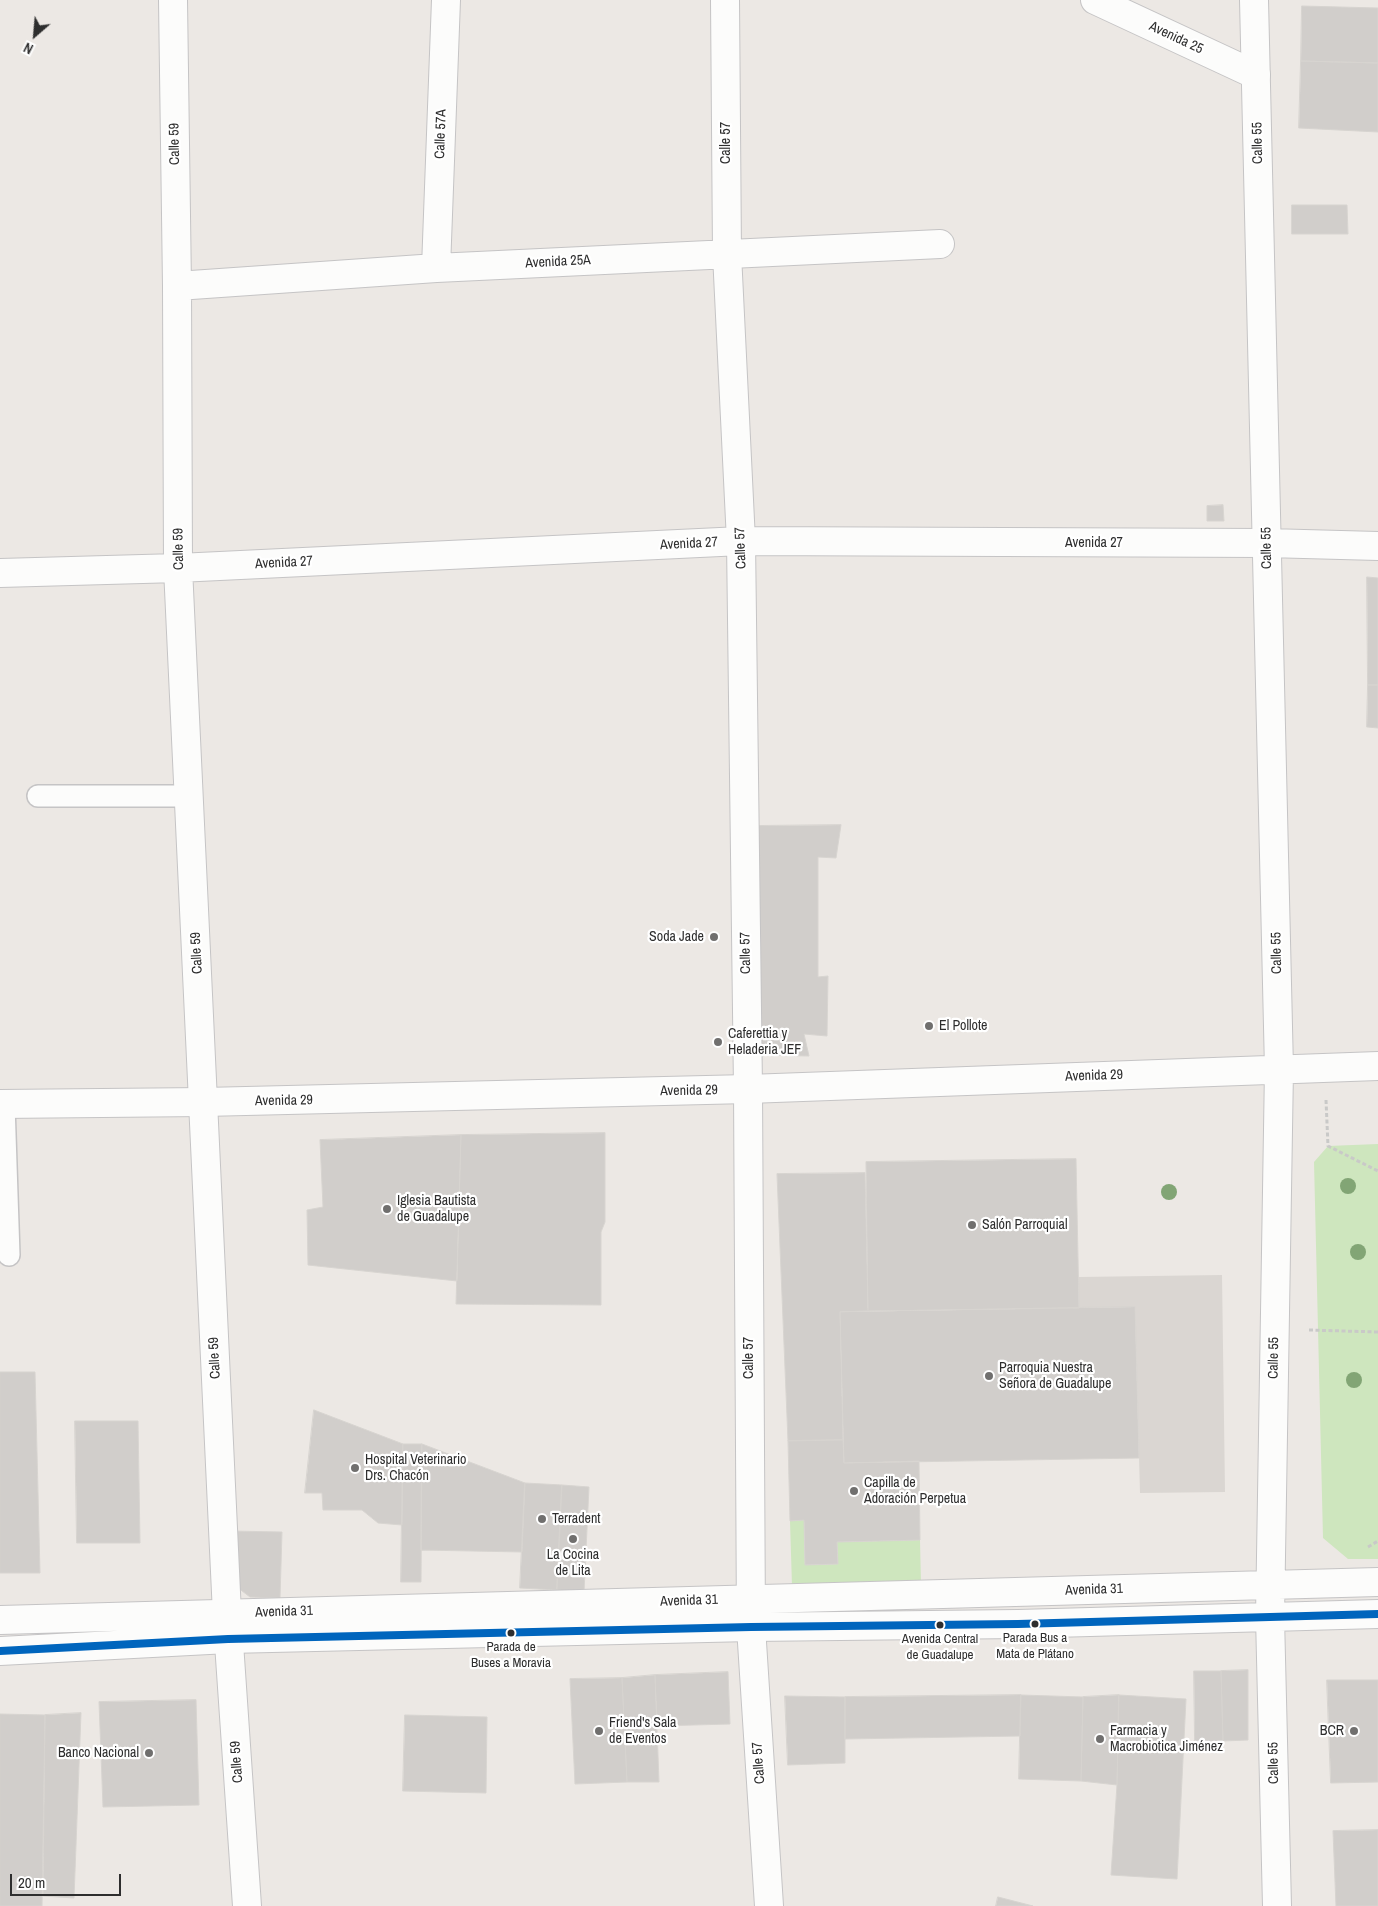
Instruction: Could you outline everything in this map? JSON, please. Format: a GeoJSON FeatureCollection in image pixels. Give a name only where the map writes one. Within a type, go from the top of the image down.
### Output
{"type":"FeatureCollection","features":[{"type":"Feature","properties":{"kind":"street","name":"Calle 59"},"geometry":{"type":"LineString","coordinates":[[173,0],[178,286],[178,568],[228,1626],[247,1906]]}},
{"type":"Feature","properties":{"kind":"street","name":"Calle 57A"},"geometry":{"type":"LineString","coordinates":[[436,268],[446,0]]}},
{"type":"Feature","properties":{"kind":"street","name":"Calle 57"},"geometry":{"type":"LineString","coordinates":[[725,0],[727,254],[741,541],[748,1089],[750,1600],[769,1906]]}},
{"type":"Feature","properties":{"kind":"street","name":"Avenida 25"},"geometry":{"type":"LineString","coordinates":[[1095,0],[1256,76]]}},
{"type":"Feature","properties":{"kind":"street","name":"Calle 55"},"geometry":{"type":"LineString","coordinates":[[1254,0],[1279,1069],[1270,1616],[1277,1906]]}},
{"type":"Feature","properties":{"kind":"street","name":"Avenida 25A"},"geometry":{"type":"LineString","coordinates":[[178,286],[436,268],[940,244]]}},
{"type":"Feature","properties":{"kind":"street","name":"Avenida 27"},"geometry":{"type":"LineString","coordinates":[[0,573],[178,568],[741,541],[1378,546]]}},
{"type":"Feature","properties":{"kind":"street","name":"Avenida 29"},"geometry":{"type":"LineString","coordinates":[[2,1104],[204,1102],[748,1089],[1378,1066]]}},
{"type":"Feature","properties":{"kind":"street","name":"Avenida 31"},"geometry":{"type":"LineString","coordinates":[[0,1651],[228,1626],[750,1600],[1378,1582]]}},
{"type":"Feature","properties":{"kind":"street","name":"Avenida 31"},"geometry":{"type":"LineString","coordinates":[[0,1620],[228,1626],[751,1627],[1018,1624],[1378,1614]]}},
{"type":"Feature","properties":{"kind":"lane"},"geometry":{"type":"LineString","coordinates":[[38,796],[189,796]]}},
{"type":"Feature","properties":{"kind":"lane"},"geometry":{"type":"LineString","coordinates":[[2,1104],[9,1255]]}},
{"type":"Feature","properties":{"kind":"path"},"geometry":{"type":"LineString","coordinates":[[1325,1067],[1328,1146],[1378,1171]]}},
{"type":"Feature","properties":{"kind":"path"},"geometry":{"type":"LineString","coordinates":[[1275,1328],[1378,1332]]}},
{"type":"Feature","properties":{"kind":"green space"},"geometry":{"type":"Polygon","coordinates":[[[1378,1144],[1378,1559],[1348,1559],[1323,1538],[1314,1162],[1328,1146],[1378,1144]]]}},
{"type":"Feature","properties":{"kind":"green space"},"geometry":{"type":"Polygon","coordinates":[[[804,1520],[805,1565],[838,1564],[837,1542],[920,1540],[921,1584],[792,1586],[790,1521],[804,1520]]]}},
{"type":"Feature","properties":{"kind":"shaded area"},"geometry":{"type":"Polygon","coordinates":[[[1222,1275],[1225,1492],[1140,1493],[1135,1307],[1079,1308],[1079,1277],[1222,1275]]]}},
{"type":"Feature","properties":{"kind":"building"},"geometry":{"type":"Polygon","coordinates":[[[1302,6],[1378,8],[1378,63],[1301,61],[1302,6]]]}},
{"type":"Feature","properties":{"kind":"building"},"geometry":{"type":"Polygon","coordinates":[[[1301,61],[1378,63],[1378,132],[1299,128],[1301,61]]]}},
{"type":"Feature","properties":{"kind":"building"},"geometry":{"type":"Polygon","coordinates":[[[1292,205],[1347,205],[1348,234],[1292,234],[1292,205]]]}},
{"type":"Feature","properties":{"kind":"building"},"geometry":{"type":"Polygon","coordinates":[[[1223,505],[1224,521],[1207,521],[1207,506],[1223,505]]]}},
{"type":"Feature","properties":{"kind":"building"},"geometry":{"type":"Polygon","coordinates":[[[1367,577],[1378,578],[1378,685],[1368,685],[1367,577]]]}},
{"type":"Feature","properties":{"kind":"building"},"geometry":{"type":"Polygon","coordinates":[[[1368,685],[1378,685],[1378,728],[1367,727],[1368,685]]]}},
{"type":"Feature","properties":{"kind":"building"},"geometry":{"type":"Polygon","coordinates":[[[841,825],[836,858],[818,857],[818,977],[828,976],[827,1036],[804,1034],[809,1056],[753,1055],[754,826],[841,825]]]}},
{"type":"Feature","properties":{"kind":"building"},"geometry":{"type":"Polygon","coordinates":[[[605,1133],[605,1222],[601,1232],[601,1305],[456,1304],[461,1135],[605,1133]]]}},
{"type":"Feature","properties":{"kind":"building","name":"Iglesia Bautista de Guadalupe"},"geometry":{"type":"Polygon","coordinates":[[[461,1135],[457,1281],[308,1265],[307,1210],[323,1207],[320,1140],[461,1135]]]}},
{"type":"Feature","properties":{"kind":"building","name":"Salón Parroquial"},"geometry":{"type":"Polygon","coordinates":[[[1076,1159],[1079,1308],[868,1311],[866,1162],[1076,1159]]]}},
{"type":"Feature","properties":{"kind":"building"},"geometry":{"type":"Polygon","coordinates":[[[865,1173],[868,1311],[840,1312],[843,1440],[788,1441],[777,1174],[865,1173]]]}},
{"type":"Feature","properties":{"kind":"building","name":"Parroquia Nuestra Señora de Guadalupe"},"geometry":{"type":"Polygon","coordinates":[[[1135,1307],[1139,1458],[844,1463],[840,1312],[1135,1307]]]}},
{"type":"Feature","properties":{"kind":"building"},"geometry":{"type":"Polygon","coordinates":[[[0,1372],[35,1372],[40,1573],[0,1573],[0,1372]]]}},
{"type":"Feature","properties":{"kind":"building","name":"Hospital Veterinario Drs. Chacón"},"geometry":{"type":"Polygon","coordinates":[[[314,1410],[403,1444],[402,1525],[378,1523],[362,1510],[323,1510],[322,1493],[305,1493],[314,1410]]]}},
{"type":"Feature","properties":{"kind":"building"},"geometry":{"type":"Polygon","coordinates":[[[75,1421],[138,1421],[140,1543],[77,1543],[75,1421]]]}},
{"type":"Feature","properties":{"kind":"building","name":"Capilla de Adoración Perpetua"},"geometry":{"type":"Polygon","coordinates":[[[843,1440],[844,1463],[919,1461],[920,1540],[837,1542],[838,1564],[805,1565],[804,1520],[790,1521],[788,1441],[843,1440]]]}},
{"type":"Feature","properties":{"kind":"building"},"geometry":{"type":"Polygon","coordinates":[[[403,1444],[422,1444],[421,1582],[401,1582],[403,1444]]]}},
{"type":"Feature","properties":{"kind":"building"},"geometry":{"type":"Polygon","coordinates":[[[422,1444],[525,1483],[522,1552],[421,1550],[422,1444]]]}},
{"type":"Feature","properties":{"kind":"building","name":"Terradent"},"geometry":{"type":"Polygon","coordinates":[[[525,1483],[562,1485],[557,1590],[520,1588],[525,1483]]]}},
{"type":"Feature","properties":{"kind":"building","name":"La Cocina de Lita"},"geometry":{"type":"Polygon","coordinates":[[[562,1485],[589,1487],[584,1592],[557,1590],[562,1485]]]}},
{"type":"Feature","properties":{"kind":"building"},"geometry":{"type":"Polygon","coordinates":[[[230,1531],[282,1532],[280,1598],[250,1597],[229,1581],[230,1531]]]}},
{"type":"Feature","properties":{"kind":"building"},"geometry":{"type":"Polygon","coordinates":[[[1248,1670],[1248,1740],[1223,1741],[1221,1671],[1248,1670]]]}},
{"type":"Feature","properties":{"kind":"building"},"geometry":{"type":"Polygon","coordinates":[[[1194,1671],[1221,1671],[1223,1741],[1195,1741],[1194,1671]]]}},
{"type":"Feature","properties":{"kind":"building"},"geometry":{"type":"Polygon","coordinates":[[[728,1672],[730,1724],[657,1726],[655,1675],[728,1672]]]}},
{"type":"Feature","properties":{"kind":"building"},"geometry":{"type":"Polygon","coordinates":[[[655,1675],[659,1782],[627,1782],[622,1678],[655,1675]]]}},
{"type":"Feature","properties":{"kind":"building","name":"Friend's Sala de Eventos"},"geometry":{"type":"Polygon","coordinates":[[[622,1678],[627,1782],[575,1784],[570,1679],[622,1678]]]}},
{"type":"Feature","properties":{"kind":"building","name":"BCR"},"geometry":{"type":"Polygon","coordinates":[[[1327,1680],[1378,1680],[1378,1782],[1331,1783],[1327,1680]]]}},
{"type":"Feature","properties":{"kind":"building"},"geometry":{"type":"Polygon","coordinates":[[[1021,1695],[1083,1697],[1081,1781],[1019,1779],[1021,1695]]]}},
{"type":"Feature","properties":{"kind":"building"},"geometry":{"type":"Polygon","coordinates":[[[1021,1695],[1020,1736],[845,1739],[845,1697],[1021,1695]]]}},
{"type":"Feature","properties":{"kind":"building"},"geometry":{"type":"Polygon","coordinates":[[[1119,1695],[1186,1699],[1177,1879],[1111,1875],[1117,1785],[1119,1695]]]}},
{"type":"Feature","properties":{"kind":"building","name":"Farmacia y Macrobiotica Jiménez"},"geometry":{"type":"Polygon","coordinates":[[[1119,1695],[1117,1785],[1081,1781],[1083,1697],[1119,1695]]]}},
{"type":"Feature","properties":{"kind":"building"},"geometry":{"type":"Polygon","coordinates":[[[785,1696],[845,1697],[845,1763],[788,1765],[785,1696]]]}},
{"type":"Feature","properties":{"kind":"building","name":"Banco Nacional"},"geometry":{"type":"Polygon","coordinates":[[[196,1700],[199,1805],[103,1807],[99,1702],[196,1700]]]}},
{"type":"Feature","properties":{"kind":"building"},"geometry":{"type":"Polygon","coordinates":[[[81,1713],[74,1898],[43,1896],[45,1715],[81,1713]]]}},
{"type":"Feature","properties":{"kind":"building"},"geometry":{"type":"Polygon","coordinates":[[[0,1714],[45,1715],[42,1906],[0,1906],[0,1714]]]}},
{"type":"Feature","properties":{"kind":"building"},"geometry":{"type":"Polygon","coordinates":[[[405,1715],[487,1717],[486,1793],[403,1791],[405,1715]]]}},
{"type":"Feature","properties":{"kind":"building"},"geometry":{"type":"Polygon","coordinates":[[[1378,1830],[1378,1906],[1336,1906],[1333,1831],[1378,1830]]]}},
{"type":"Feature","properties":{"kind":"building"},"geometry":{"type":"Polygon","coordinates":[[[998,1897],[1033,1906],[996,1906],[998,1897]]]}},
{"type":"Feature","properties":{"kind":"transit line"},"geometry":{"type":"LineString","coordinates":[[0,1651],[228,1639],[751,1627],[1018,1624],[1378,1614]]}},
{"type":"Feature","properties":{"kind":"place","name":"Soda Jade"},"geometry":{"type":"Point","coordinates":[714,937]}},
{"type":"Feature","properties":{"kind":"place","name":"El Pollote"},"geometry":{"type":"Point","coordinates":[929,1026]}},
{"type":"Feature","properties":{"kind":"place","name":"Caferettia y Heladeria JEF"},"geometry":{"type":"Point","coordinates":[718,1042]}},
{"type":"Feature","properties":{"kind":"place","name":"Iglesia Bautista de Guadalupe"},"geometry":{"type":"Point","coordinates":[387,1209]}},
{"type":"Feature","properties":{"kind":"place","name":"Salón Parroquial"},"geometry":{"type":"Point","coordinates":[972,1225]}},
{"type":"Feature","properties":{"kind":"place","name":"Parroquia Nuestra Señora de Guadalupe"},"geometry":{"type":"Point","coordinates":[989,1376]}},
{"type":"Feature","properties":{"kind":"place","name":"Hospital Veterinario Drs. Chacón"},"geometry":{"type":"Point","coordinates":[355,1468]}},
{"type":"Feature","properties":{"kind":"place","name":"Capilla de Adoración Perpetua"},"geometry":{"type":"Point","coordinates":[854,1491]}},
{"type":"Feature","properties":{"kind":"place","name":"Terradent"},"geometry":{"type":"Point","coordinates":[542,1519]}},
{"type":"Feature","properties":{"kind":"place","name":"La Cocina de Lita"},"geometry":{"type":"Point","coordinates":[573,1539]}},
{"type":"Feature","properties":{"kind":"place","name":"Parada Bus a Mata de Plátano"},"geometry":{"type":"Point","coordinates":[1035,1624]}},
{"type":"Feature","properties":{"kind":"place","name":"Avenida Central de Guadalupe"},"geometry":{"type":"Point","coordinates":[940,1625]}},
{"type":"Feature","properties":{"kind":"place","name":"Parada de Buses a Moravia"},"geometry":{"type":"Point","coordinates":[511,1633]}},
{"type":"Feature","properties":{"kind":"place","name":"Friend's Sala de Eventos"},"geometry":{"type":"Point","coordinates":[599,1731]}},
{"type":"Feature","properties":{"kind":"place","name":"BCR"},"geometry":{"type":"Point","coordinates":[1354,1731]}},
{"type":"Feature","properties":{"kind":"place","name":"Farmacia y Macrobiotica Jiménez"},"geometry":{"type":"Point","coordinates":[1100,1739]}},
{"type":"Feature","properties":{"kind":"place","name":"Banco Nacional"},"geometry":{"type":"Point","coordinates":[149,1753]}}]}
